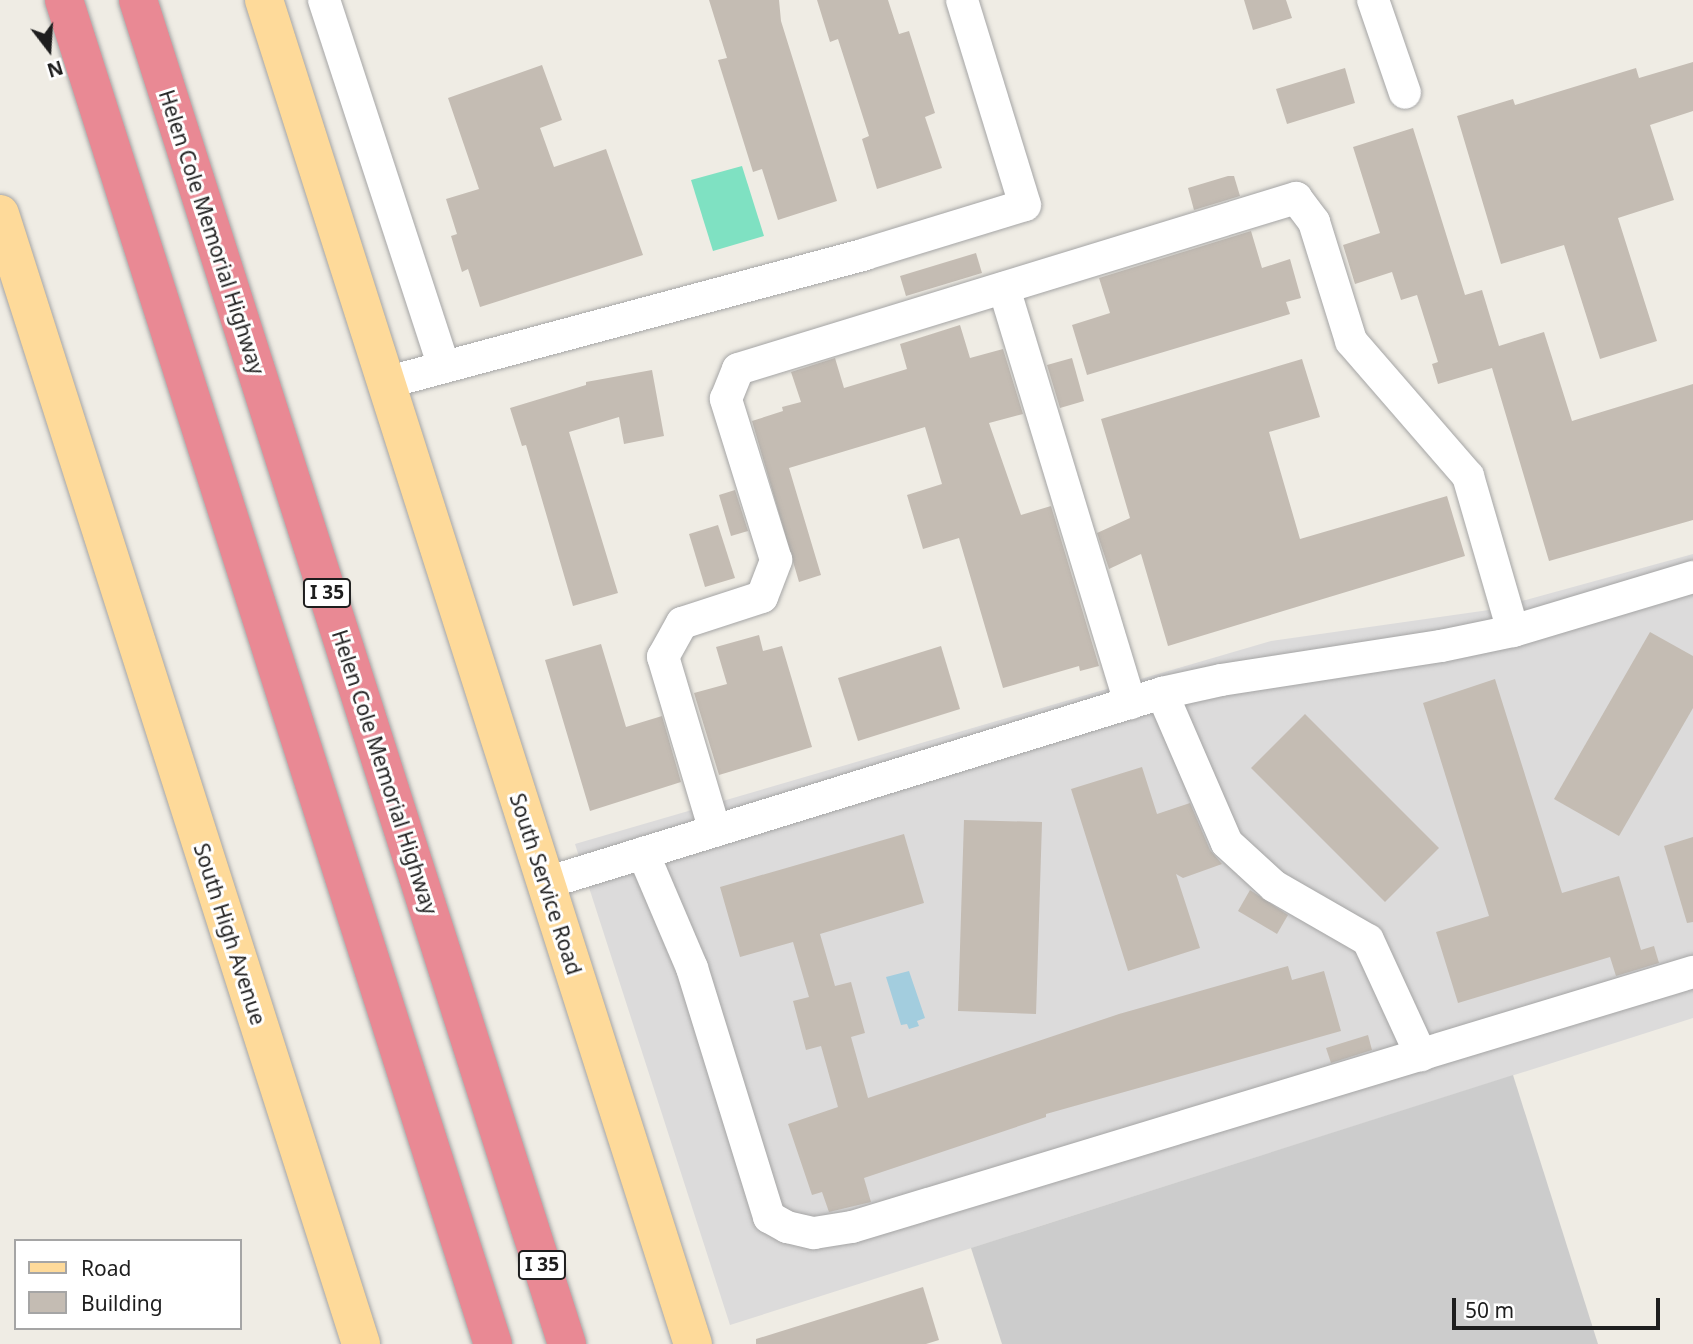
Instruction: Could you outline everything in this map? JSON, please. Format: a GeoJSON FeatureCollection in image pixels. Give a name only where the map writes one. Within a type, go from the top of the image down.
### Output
{"type":"FeatureCollection","features":[{"type":"Feature","properties":{"kind":"highway"},"geometry":{"type":"LineString","coordinates":[[64,0],[493,1344]]}},
{"type":"Feature","properties":{"kind":"highway","name":"Helen Cole Memorial Highway"},"geometry":{"type":"LineString","coordinates":[[138,0],[567,1344]]}},
{"type":"Feature","properties":{"kind":"main road","name":"South Service Road"},"geometry":{"type":"LineString","coordinates":[[264,0],[693,1344]]}},
{"type":"Feature","properties":{"kind":"main road","name":"South High Avenue"},"geometry":{"type":"LineString","coordinates":[[0,214],[361,1344]]}},
{"type":"Feature","properties":{"kind":"street"},"geometry":{"type":"LineString","coordinates":[[324,0],[443,365]]}},
{"type":"Feature","properties":{"kind":"street"},"geometry":{"type":"LineString","coordinates":[[385,383],[443,365],[866,254],[1025,205],[962,0]]}},
{"type":"Feature","properties":{"kind":"street"},"geometry":{"type":"LineString","coordinates":[[1373,0],[1405,93]]}},
{"type":"Feature","properties":{"kind":"street"},"geometry":{"type":"LineString","coordinates":[[715,831],[663,657],[682,623],[762,597],[776,560],[726,398],[738,369],[1296,198],[1314,222],[1351,341],[1468,476],[1513,631]]}},
{"type":"Feature","properties":{"kind":"street"},"geometry":{"type":"LineString","coordinates":[[1004,288],[1130,703]]}},
{"type":"Feature","properties":{"kind":"street"},"geometry":{"type":"LineString","coordinates":[[546,883],[1162,694],[1221,680],[1441,646],[1513,631],[1693,578]]}},
{"type":"Feature","properties":{"kind":"street"},"geometry":{"type":"LineString","coordinates":[[1162,694],[1227,843],[1274,886],[1368,940],[1421,1055]]}},
{"type":"Feature","properties":{"kind":"street"},"geometry":{"type":"LineString","coordinates":[[643,853],[692,968],[769,1217],[787,1227],[814,1233],[852,1227],[1693,972]]}},
{"type":"Feature","properties":{"kind":"shaded area"},"geometry":{"type":"Polygon","coordinates":[[[1693,554],[1693,1018],[730,1325],[575,844],[1271,641],[1489,610],[1693,554]]]}},
{"type":"Feature","properties":{"kind":"shaded area"},"geometry":{"type":"Polygon","coordinates":[[[1513,1075],[1598,1344],[1002,1344],[971,1248],[1513,1075]]]}},
{"type":"Feature","properties":{"kind":"green space"},"geometry":{"type":"Polygon","coordinates":[[[742,166],[764,236],[713,251],[691,180],[742,166]]]}},
{"type":"Feature","properties":{"kind":"water"},"geometry":{"type":"Polygon","coordinates":[[[909,971],[925,1018],[917,1021],[919,1026],[909,1029],[907,1024],[901,1025],[886,977],[909,971]]]}},
{"type":"Feature","properties":{"kind":"building"},"geometry":{"type":"Polygon","coordinates":[[[709,0],[779,0],[781,21],[837,201],[778,220],[762,169],[753,172],[718,60],[727,58],[709,0]]]}},
{"type":"Feature","properties":{"kind":"building"},"geometry":{"type":"Polygon","coordinates":[[[817,0],[888,0],[899,34],[909,31],[935,113],[925,117],[942,168],[877,189],[862,139],[869,136],[838,39],[830,42],[817,0]]]}},
{"type":"Feature","properties":{"kind":"building"},"geometry":{"type":"Polygon","coordinates":[[[1244,0],[1286,0],[1292,18],[1253,30],[1244,0]]]}},
{"type":"Feature","properties":{"kind":"building"},"geometry":{"type":"Polygon","coordinates":[[[1693,62],[1693,111],[1650,125],[1674,200],[1618,218],[1657,341],[1600,359],[1564,245],[1501,264],[1457,116],[1513,99],[1515,105],[1636,68],[1639,78],[1693,62]]]}},
{"type":"Feature","properties":{"kind":"building"},"geometry":{"type":"Polygon","coordinates":[[[542,65],[562,120],[540,128],[554,167],[606,149],[643,255],[480,307],[468,269],[462,272],[451,236],[457,234],[446,199],[479,189],[448,98],[542,65]]]}},
{"type":"Feature","properties":{"kind":"building"},"geometry":{"type":"Polygon","coordinates":[[[1345,68],[1355,103],[1287,124],[1276,89],[1345,68]]]}},
{"type":"Feature","properties":{"kind":"building"},"geometry":{"type":"Polygon","coordinates":[[[1413,128],[1465,295],[1482,290],[1499,346],[1544,332],[1572,421],[1693,384],[1693,520],[1549,561],[1492,368],[1438,384],[1432,364],[1438,362],[1417,295],[1401,300],[1392,272],[1355,284],[1343,245],[1380,233],[1353,147],[1413,128]]]}},
{"type":"Feature","properties":{"kind":"building"},"geometry":{"type":"Polygon","coordinates":[[[1234,176],[1240,196],[1194,210],[1188,188],[1234,176]]]}},
{"type":"Feature","properties":{"kind":"building"},"geometry":{"type":"Polygon","coordinates":[[[1251,231],[1262,268],[1290,259],[1301,298],[1286,302],[1290,314],[1087,375],[1072,325],[1110,313],[1099,278],[1251,231]]]}},
{"type":"Feature","properties":{"kind":"building"},"geometry":{"type":"Polygon","coordinates":[[[976,253],[982,273],[906,296],[900,276],[976,253]]]}},
{"type":"Feature","properties":{"kind":"building"},"geometry":{"type":"Polygon","coordinates":[[[960,325],[970,358],[1003,349],[1023,414],[989,423],[1021,515],[1051,506],[1099,666],[1080,671],[1079,666],[1003,688],[959,538],[923,549],[907,495],[942,484],[925,427],[789,468],[821,575],[799,582],[752,421],[783,411],[782,407],[801,402],[791,372],[835,358],[844,388],[907,369],[900,344],[960,325]]]}},
{"type":"Feature","properties":{"kind":"building"},"geometry":{"type":"Polygon","coordinates":[[[1072,358],[1084,401],[1060,408],[1047,365],[1072,358]]]}},
{"type":"Feature","properties":{"kind":"building"},"geometry":{"type":"Polygon","coordinates":[[[1302,359],[1320,417],[1269,432],[1300,539],[1447,496],[1465,556],[1168,646],[1141,554],[1109,569],[1097,533],[1130,518],[1101,419],[1302,359]]]}},
{"type":"Feature","properties":{"kind":"building"},"geometry":{"type":"Polygon","coordinates":[[[652,370],[664,436],[624,444],[619,417],[569,432],[618,593],[573,606],[526,445],[522,446],[510,408],[586,385],[586,382],[652,370]]]}},
{"type":"Feature","properties":{"kind":"building"},"geometry":{"type":"Polygon","coordinates":[[[735,490],[748,531],[731,536],[719,495],[735,490]]]}},
{"type":"Feature","properties":{"kind":"building"},"geometry":{"type":"Polygon","coordinates":[[[718,525],[735,578],[705,587],[689,534],[718,525]]]}},
{"type":"Feature","properties":{"kind":"building"},"geometry":{"type":"Polygon","coordinates":[[[1650,632],[1693,656],[1693,708],[1619,836],[1554,799],[1650,632]]]}},
{"type":"Feature","properties":{"kind":"building"},"geometry":{"type":"Polygon","coordinates":[[[759,635],[763,651],[782,646],[812,747],[719,775],[694,693],[727,684],[716,647],[759,635]]]}},
{"type":"Feature","properties":{"kind":"building"},"geometry":{"type":"Polygon","coordinates":[[[601,644],[626,727],[662,716],[681,782],[590,811],[545,660],[601,644]]]}},
{"type":"Feature","properties":{"kind":"building"},"geometry":{"type":"Polygon","coordinates":[[[941,646],[960,709],[858,741],[838,678],[941,646]]]}},
{"type":"Feature","properties":{"kind":"building"},"geometry":{"type":"Polygon","coordinates":[[[1495,679],[1562,893],[1619,876],[1641,950],[1654,946],[1659,963],[1616,976],[1610,957],[1458,1003],[1436,932],[1489,916],[1423,703],[1495,679]]]}},
{"type":"Feature","properties":{"kind":"building"},"geometry":{"type":"Polygon","coordinates":[[[1305,714],[1439,848],[1385,902],[1251,768],[1305,714]]]}},
{"type":"Feature","properties":{"kind":"building"},"geometry":{"type":"Polygon","coordinates":[[[1142,767],[1157,814],[1190,803],[1210,850],[1222,864],[1183,878],[1176,874],[1200,948],[1128,971],[1071,789],[1142,767]]]}},
{"type":"Feature","properties":{"kind":"building"},"geometry":{"type":"Polygon","coordinates":[[[964,820],[1042,822],[1036,1014],[958,1011],[964,820]]]}},
{"type":"Feature","properties":{"kind":"building"},"geometry":{"type":"Polygon","coordinates":[[[904,834],[924,903],[820,934],[835,986],[851,982],[865,1033],[851,1037],[868,1098],[1119,1014],[1288,966],[1292,980],[1324,971],[1341,1031],[1046,1114],[1046,1117],[864,1178],[871,1202],[829,1212],[822,1192],[812,1195],[788,1124],[838,1107],[821,1046],[806,1050],[793,1001],[809,997],[793,942],[740,957],[720,887],[904,834]]]}},
{"type":"Feature","properties":{"kind":"building"},"geometry":{"type":"Polygon","coordinates":[[[1693,837],[1693,922],[1687,923],[1664,846],[1693,837]]]}},
{"type":"Feature","properties":{"kind":"building"},"geometry":{"type":"Polygon","coordinates":[[[1250,890],[1288,915],[1277,934],[1238,911],[1250,890]]]}},
{"type":"Feature","properties":{"kind":"building"},"geometry":{"type":"Polygon","coordinates":[[[1368,1035],[1372,1050],[1331,1063],[1326,1048],[1368,1035]]]}},
{"type":"Feature","properties":{"kind":"building"},"geometry":{"type":"Polygon","coordinates":[[[923,1287],[939,1340],[926,1344],[756,1344],[756,1339],[923,1287]]]}}]}
